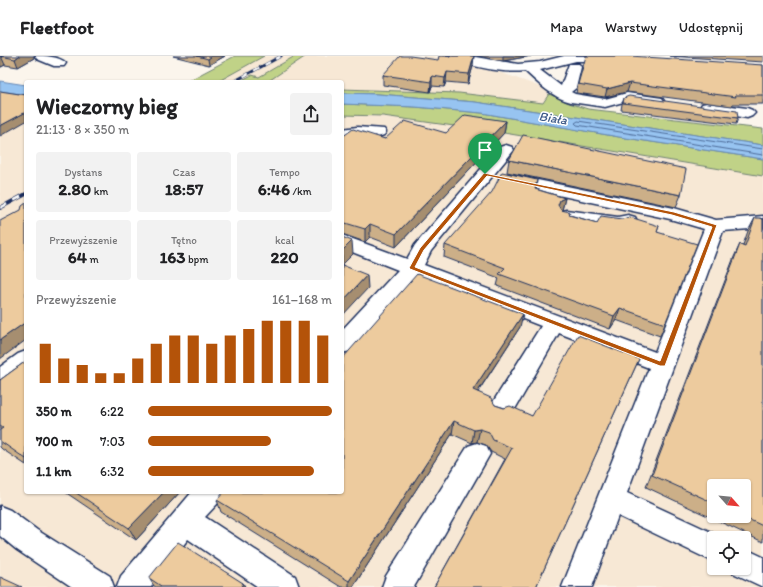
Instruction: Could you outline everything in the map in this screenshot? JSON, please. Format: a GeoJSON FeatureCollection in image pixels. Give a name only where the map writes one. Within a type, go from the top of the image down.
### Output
{"type":"FeatureCollection","features":[{"type":"Feature","properties":{"kind":"street"},"geometry":{"type":"LineString","coordinates":[[42,56],[59,63]]}},
{"type":"Feature","properties":{"kind":"street"},"geometry":{"type":"LineString","coordinates":[[451,56],[504,66],[528,67],[576,57],[589,56],[628,58]]}},
{"type":"Feature","properties":{"kind":"street"},"geometry":{"type":"LineString","coordinates":[[528,67],[538,74],[548,85],[571,98],[605,104],[627,97],[672,103]]}},
{"type":"Feature","properties":{"kind":"street"},"geometry":{"type":"LineString","coordinates":[[560,92],[569,88],[574,67]]}},
{"type":"Feature","properties":{"kind":"street"},"geometry":{"type":"LineString","coordinates":[[694,106],[746,113]]}},
{"type":"Feature","properties":{"kind":"street"},"geometry":{"type":"LineString","coordinates":[[344,134],[378,132]]}},
{"type":"Feature","properties":{"kind":"street"},"geometry":{"type":"LineString","coordinates":[[344,343],[412,268],[422,249],[506,150]]}},
{"type":"Feature","properties":{"kind":"street"},"geometry":{"type":"LineString","coordinates":[[485,174],[674,214],[715,226],[763,222]]}},
{"type":"Feature","properties":{"kind":"street"},"geometry":{"type":"LineString","coordinates":[[566,216],[618,223],[630,221],[637,206]]}},
{"type":"Feature","properties":{"kind":"street"},"geometry":{"type":"LineString","coordinates":[[577,587],[715,226]]}},
{"type":"Feature","properties":{"kind":"street"},"geometry":{"type":"LineString","coordinates":[[344,242],[662,364]]}},
{"type":"Feature","properties":{"kind":"street"},"geometry":{"type":"LineString","coordinates":[[502,409],[554,322]]}},
{"type":"Feature","properties":{"kind":"street"},"geometry":{"type":"LineString","coordinates":[[0,380],[24,362]]}},
{"type":"Feature","properties":{"kind":"street"},"geometry":{"type":"LineString","coordinates":[[397,587],[476,454]]}},
{"type":"Feature","properties":{"kind":"street"},"geometry":{"type":"LineString","coordinates":[[132,587],[185,520],[208,494]]}},
{"type":"Feature","properties":{"kind":"street"},"geometry":{"type":"LineString","coordinates":[[611,499],[707,545]]}},
{"type":"Feature","properties":{"kind":"street"},"geometry":{"type":"LineString","coordinates":[[0,519],[27,540],[100,587]]}},
{"type":"Feature","properties":{"kind":"street"},"geometry":{"type":"LineString","coordinates":[[185,520],[284,587]]}},
{"type":"Feature","properties":{"kind":"street"},"geometry":{"type":"LineString","coordinates":[[751,566],[763,572]]}},
{"type":"Feature","properties":{"kind":"shaded area"},"geometry":{"type":"Polygon","coordinates":[[[264,56],[295,56],[254,80],[221,80],[264,56]]]}},
{"type":"Feature","properties":{"kind":"shaded area"},"geometry":{"type":"Polygon","coordinates":[[[306,56],[433,56],[491,69],[552,91],[543,103],[459,93],[344,89],[344,80],[270,80],[306,56]]]}},
{"type":"Feature","properties":{"kind":"shaded area"},"geometry":{"type":"Polygon","coordinates":[[[0,91],[24,95],[24,494],[344,494],[344,115],[383,116],[504,133],[763,176],[763,587],[0,587],[0,91]]]}},
{"type":"Feature","properties":{"kind":"green space"},"geometry":{"type":"Polygon","coordinates":[[[235,56],[264,56],[221,80],[190,80],[235,56]]]}},
{"type":"Feature","properties":{"kind":"green space"},"geometry":{"type":"Polygon","coordinates":[[[295,56],[306,56],[270,80],[242,80],[252,75],[259,77],[295,56]]]}},
{"type":"Feature","properties":{"kind":"green space"},"geometry":{"type":"Polygon","coordinates":[[[344,89],[459,93],[543,103],[549,94],[569,103],[588,109],[763,129],[763,145],[475,102],[378,94],[344,93],[344,89]]]}},
{"type":"Feature","properties":{"kind":"green space"},"geometry":{"type":"Polygon","coordinates":[[[344,104],[415,107],[482,113],[619,137],[763,159],[763,176],[504,133],[383,116],[344,115],[344,104]]]}},
{"type":"Feature","properties":{"kind":"water"},"geometry":{"type":"Polygon","coordinates":[[[0,81],[24,85],[24,95],[0,91],[0,81]]]}},
{"type":"Feature","properties":{"kind":"water","name":"Biała"},"geometry":{"type":"Polygon","coordinates":[[[344,93],[378,94],[475,102],[763,145],[763,159],[619,137],[482,113],[415,107],[344,104],[344,93]]]}},
{"type":"Feature","properties":{"kind":"building"},"geometry":{"type":"Polygon","coordinates":[[[1,56],[19,56],[15,59],[1,56]]]}},
{"type":"Feature","properties":{"kind":"building"},"geometry":{"type":"Polygon","coordinates":[[[197,56],[212,56],[208,59],[197,56]]]}},
{"type":"Feature","properties":{"kind":"building"},"geometry":{"type":"Polygon","coordinates":[[[400,56],[438,60],[439,56],[474,56],[469,74],[447,72],[445,78],[432,76],[431,82],[383,75],[400,56]]]}},
{"type":"Feature","properties":{"kind":"building"},"geometry":{"type":"Polygon","coordinates":[[[586,56],[630,56],[763,65],[763,95],[735,95],[736,97],[630,83],[607,89],[578,84],[586,56]]]}},
{"type":"Feature","properties":{"kind":"building"},"geometry":{"type":"Polygon","coordinates":[[[0,91],[24,95],[24,113],[0,126],[0,91]]]}},
{"type":"Feature","properties":{"kind":"building"},"geometry":{"type":"Polygon","coordinates":[[[629,96],[737,111],[738,118],[623,103],[624,98],[629,96]]]}},
{"type":"Feature","properties":{"kind":"building"},"geometry":{"type":"Polygon","coordinates":[[[465,115],[506,121],[396,234],[370,224],[365,229],[344,223],[344,136],[353,129],[385,139],[405,121],[446,133],[465,115]]]}},
{"type":"Feature","properties":{"kind":"building"},"geometry":{"type":"Polygon","coordinates":[[[523,135],[686,169],[681,195],[509,160],[523,135]]]}},
{"type":"Feature","properties":{"kind":"building"},"geometry":{"type":"Polygon","coordinates":[[[502,172],[537,180],[535,189],[565,198],[560,200],[558,205],[561,210],[570,212],[569,215],[597,223],[601,216],[622,219],[630,217],[659,226],[657,232],[697,244],[665,324],[620,308],[614,316],[499,274],[505,268],[445,245],[492,192],[502,172]]]}},
{"type":"Feature","properties":{"kind":"building"},"geometry":{"type":"Polygon","coordinates":[[[24,204],[24,323],[0,340],[0,221],[21,210],[24,204]]]}},
{"type":"Feature","properties":{"kind":"building"},"geometry":{"type":"Polygon","coordinates":[[[755,218],[763,219],[763,526],[751,521],[751,479],[707,479],[707,500],[652,475],[740,244],[745,246],[755,218]]]}},
{"type":"Feature","properties":{"kind":"building"},"geometry":{"type":"Polygon","coordinates":[[[344,238],[352,241],[344,249],[344,238]]]}},
{"type":"Feature","properties":{"kind":"building"},"geometry":{"type":"Polygon","coordinates":[[[344,266],[367,275],[344,300],[344,266]]]}},
{"type":"Feature","properties":{"kind":"building"},"geometry":{"type":"Polygon","coordinates":[[[417,274],[523,314],[473,390],[491,398],[495,405],[504,408],[510,406],[532,416],[578,335],[639,359],[536,587],[434,587],[512,448],[493,440],[489,432],[480,429],[474,430],[454,421],[349,581],[217,500],[222,494],[344,494],[344,357],[417,274]]]}},
{"type":"Feature","properties":{"kind":"building"},"geometry":{"type":"Polygon","coordinates":[[[24,362],[24,458],[0,441],[0,430],[3,428],[0,426],[0,380],[24,362]]]}},
{"type":"Feature","properties":{"kind":"building"},"geometry":{"type":"Polygon","coordinates":[[[78,494],[162,494],[129,528],[78,494]]]}},
{"type":"Feature","properties":{"kind":"building"},"geometry":{"type":"Polygon","coordinates":[[[178,542],[243,583],[241,587],[160,587],[161,586],[149,578],[178,542]]]}},
{"type":"Feature","properties":{"kind":"building"},"geometry":{"type":"Polygon","coordinates":[[[0,577],[22,587],[0,587],[0,577]]]}},
{"type":"Feature","properties":{"kind":"railway"},"geometry":{"type":"LineString","coordinates":[[237,80],[281,56]]}},
{"type":"Feature","properties":{"kind":"railway"},"geometry":{"type":"LineString","coordinates":[[0,208],[24,195]]}},
{"type":"Feature","properties":{"kind":"route"},"geometry":{"type":"LineString","coordinates":[[485,174],[674,214],[715,226],[662,364],[412,268],[422,249],[485,174]]}}]}
